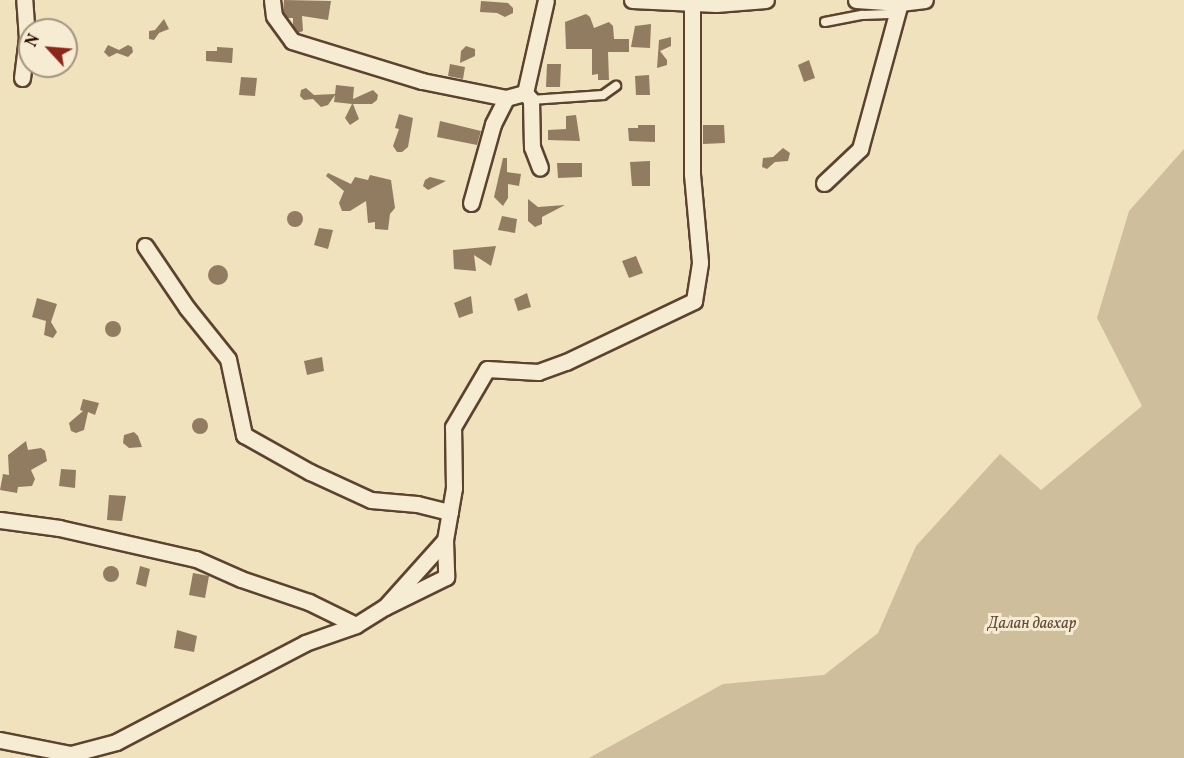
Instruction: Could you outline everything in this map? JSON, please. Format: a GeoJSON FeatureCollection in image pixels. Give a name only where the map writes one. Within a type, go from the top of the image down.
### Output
{"type":"FeatureCollection","features":[{"type":"Feature","properties":{"kind":"street"},"geometry":{"type":"LineString","coordinates":[[24,0],[25,18]]}},
{"type":"Feature","properties":{"kind":"street"},"geometry":{"type":"LineString","coordinates":[[272,0],[274,16],[292,41],[422,81],[506,99],[528,97]]}},
{"type":"Feature","properties":{"kind":"street"},"geometry":{"type":"LineString","coordinates":[[540,168],[532,147],[528,97],[546,0]]}},
{"type":"Feature","properties":{"kind":"street"},"geometry":{"type":"LineString","coordinates":[[632,0],[716,2],[765,0]]}},
{"type":"Feature","properties":{"kind":"street"},"geometry":{"type":"LineString","coordinates":[[856,0],[898,9],[925,0]]}},
{"type":"Feature","properties":{"kind":"street"},"geometry":{"type":"LineString","coordinates":[[0,740],[71,754],[116,742],[305,643],[356,625],[385,607],[446,577],[446,540],[454,488],[453,427],[487,369],[538,372],[556,366],[694,300],[700,262],[692,174],[692,1]]}},
{"type":"Feature","properties":{"kind":"street"},"geometry":{"type":"LineString","coordinates":[[825,183],[860,149],[898,9]]}},
{"type":"Feature","properties":{"kind":"street"},"geometry":{"type":"LineString","coordinates":[[471,203],[493,124],[506,99]]}},
{"type":"Feature","properties":{"kind":"street"},"geometry":{"type":"LineString","coordinates":[[145,246],[187,308],[228,359],[244,435],[310,472],[371,500],[417,504],[450,512]]}},
{"type":"Feature","properties":{"kind":"street"},"geometry":{"type":"LineString","coordinates":[[0,520],[59,528],[196,560],[241,579],[309,602],[356,625]]}},
{"type":"Feature","properties":{"kind":"street"},"geometry":{"type":"LineString","coordinates":[[385,607],[446,540]]}},
{"type":"Feature","properties":{"kind":"lane"},"geometry":{"type":"LineString","coordinates":[[825,22],[898,9]]}},
{"type":"Feature","properties":{"kind":"lane"},"geometry":{"type":"LineString","coordinates":[[528,97],[603,95],[616,86]]}},
{"type":"Feature","properties":{"kind":"green space","name":"Далан давхар"},"geometry":{"type":"Polygon","coordinates":[[[1184,149],[1184,758],[589,758],[723,684],[824,675],[878,633],[916,546],[1000,454],[1041,490],[1142,406],[1097,318],[1129,211],[1184,149]]]}},
{"type":"Feature","properties":{"kind":"building"},"geometry":{"type":"Polygon","coordinates":[[[284,0],[331,1],[328,20],[302,16],[303,31],[298,33],[293,25],[293,18],[287,18],[283,12],[284,0]]]}},
{"type":"Feature","properties":{"kind":"building"},"geometry":{"type":"Polygon","coordinates":[[[481,1],[508,3],[513,8],[513,13],[505,17],[497,13],[480,12],[481,1]]]}},
{"type":"Feature","properties":{"kind":"building"},"geometry":{"type":"Polygon","coordinates":[[[586,14],[590,17],[594,28],[609,22],[613,26],[614,39],[629,39],[629,52],[608,52],[609,80],[598,80],[598,74],[592,75],[592,49],[566,49],[565,22],[586,14]]]}},
{"type":"Feature","properties":{"kind":"building"},"geometry":{"type":"Polygon","coordinates":[[[164,19],[169,29],[159,33],[154,40],[149,39],[149,31],[155,30],[164,19]]]}},
{"type":"Feature","properties":{"kind":"building"},"geometry":{"type":"Polygon","coordinates":[[[651,24],[650,48],[631,47],[635,26],[651,24]]]}},
{"type":"Feature","properties":{"kind":"building"},"geometry":{"type":"Polygon","coordinates":[[[671,37],[671,46],[660,51],[667,60],[667,65],[657,68],[659,40],[671,37]]]}},
{"type":"Feature","properties":{"kind":"building"},"geometry":{"type":"Polygon","coordinates":[[[108,45],[119,50],[128,45],[132,47],[133,52],[128,57],[117,53],[109,57],[104,52],[108,45]]]}},
{"type":"Feature","properties":{"kind":"building"},"geometry":{"type":"Polygon","coordinates":[[[466,46],[475,49],[475,56],[460,63],[461,51],[466,46]]]}},
{"type":"Feature","properties":{"kind":"building"},"geometry":{"type":"Polygon","coordinates":[[[217,47],[233,48],[232,63],[206,61],[206,51],[217,51],[217,47]]]}},
{"type":"Feature","properties":{"kind":"building"},"geometry":{"type":"Polygon","coordinates":[[[809,60],[815,78],[804,82],[798,65],[809,60]]]}},
{"type":"Feature","properties":{"kind":"building"},"geometry":{"type":"Polygon","coordinates":[[[450,64],[465,67],[463,79],[448,76],[450,64]]]}},
{"type":"Feature","properties":{"kind":"building"},"geometry":{"type":"Polygon","coordinates":[[[547,64],[561,64],[560,87],[546,87],[547,64]]]}},
{"type":"Feature","properties":{"kind":"building"},"geometry":{"type":"Polygon","coordinates":[[[649,75],[650,95],[636,95],[635,76],[649,75]]]}},
{"type":"Feature","properties":{"kind":"building"},"geometry":{"type":"Polygon","coordinates":[[[241,77],[257,78],[255,96],[239,95],[241,77]]]}},
{"type":"Feature","properties":{"kind":"building"},"geometry":{"type":"Polygon","coordinates":[[[336,85],[354,87],[353,99],[373,90],[378,95],[377,100],[372,104],[353,104],[359,119],[350,125],[345,118],[352,104],[334,102],[335,95],[328,105],[321,107],[313,99],[304,100],[300,96],[301,90],[306,88],[314,95],[335,94],[336,85]]]}},
{"type":"Feature","properties":{"kind":"building"},"geometry":{"type":"Polygon","coordinates":[[[399,114],[413,118],[408,147],[402,152],[397,152],[393,146],[399,129],[395,128],[399,114]]]}},
{"type":"Feature","properties":{"kind":"building"},"geometry":{"type":"Polygon","coordinates":[[[576,115],[580,141],[548,140],[548,130],[566,129],[566,116],[576,115]]]}},
{"type":"Feature","properties":{"kind":"building"},"geometry":{"type":"Polygon","coordinates":[[[440,121],[481,131],[477,145],[437,137],[440,121]]]}},
{"type":"Feature","properties":{"kind":"building"},"geometry":{"type":"Polygon","coordinates":[[[638,125],[655,125],[655,142],[629,141],[628,128],[638,128],[638,125]]]}},
{"type":"Feature","properties":{"kind":"building"},"geometry":{"type":"Polygon","coordinates":[[[703,125],[724,125],[725,143],[703,144],[703,125]]]}},
{"type":"Feature","properties":{"kind":"building"},"geometry":{"type":"Polygon","coordinates":[[[783,148],[790,153],[788,161],[775,162],[767,169],[762,167],[763,158],[773,157],[783,148]]]}},
{"type":"Feature","properties":{"kind":"building"},"geometry":{"type":"Polygon","coordinates":[[[503,158],[507,158],[507,172],[521,174],[519,186],[508,184],[508,198],[503,206],[494,197],[503,158]]]}},
{"type":"Feature","properties":{"kind":"building"},"geometry":{"type":"Polygon","coordinates":[[[650,161],[650,186],[632,186],[630,162],[650,161]]]}},
{"type":"Feature","properties":{"kind":"building"},"geometry":{"type":"Polygon","coordinates":[[[557,163],[582,163],[582,177],[558,178],[557,163]]]}},
{"type":"Feature","properties":{"kind":"building"},"geometry":{"type":"Polygon","coordinates":[[[328,173],[351,184],[355,177],[368,180],[370,175],[391,180],[395,208],[390,214],[388,230],[375,229],[375,222],[368,223],[366,201],[350,211],[342,211],[339,203],[344,191],[326,176],[328,173]]]}},
{"type":"Feature","properties":{"kind":"building"},"geometry":{"type":"Polygon","coordinates":[[[430,177],[446,181],[428,190],[423,186],[425,180],[430,177]]]}},
{"type":"Feature","properties":{"kind":"building"},"geometry":{"type":"Polygon","coordinates":[[[528,199],[538,207],[565,205],[542,217],[542,224],[535,227],[528,221],[528,199]]]}},
{"type":"Feature","properties":{"kind":"building"},"geometry":{"type":"Polygon","coordinates":[[[295,211],[301,213],[303,219],[301,225],[295,227],[289,225],[287,219],[289,213],[295,211]]]}},
{"type":"Feature","properties":{"kind":"building"},"geometry":{"type":"Polygon","coordinates":[[[502,216],[517,219],[515,233],[498,230],[502,216]]]}},
{"type":"Feature","properties":{"kind":"building"},"geometry":{"type":"Polygon","coordinates":[[[319,228],[333,230],[328,249],[314,245],[319,228]]]}},
{"type":"Feature","properties":{"kind":"building"},"geometry":{"type":"Polygon","coordinates":[[[496,246],[491,266],[474,255],[476,271],[454,269],[453,250],[496,246]]]}},
{"type":"Feature","properties":{"kind":"building"},"geometry":{"type":"Polygon","coordinates":[[[636,256],[643,273],[629,278],[622,261],[636,256]]]}},
{"type":"Feature","properties":{"kind":"building"},"geometry":{"type":"Polygon","coordinates":[[[218,265],[225,268],[228,275],[225,282],[218,285],[211,282],[208,275],[211,268],[218,265]]]}},
{"type":"Feature","properties":{"kind":"building"},"geometry":{"type":"Polygon","coordinates":[[[527,293],[531,307],[518,311],[514,299],[527,293]]]}},
{"type":"Feature","properties":{"kind":"building"},"geometry":{"type":"Polygon","coordinates":[[[471,296],[473,313],[459,318],[454,303],[471,296]]]}},
{"type":"Feature","properties":{"kind":"building"},"geometry":{"type":"Polygon","coordinates":[[[37,298],[57,304],[51,322],[57,332],[53,338],[44,335],[46,321],[32,317],[37,298]]]}},
{"type":"Feature","properties":{"kind":"building"},"geometry":{"type":"Polygon","coordinates":[[[113,321],[121,329],[113,337],[105,329],[113,321]]]}},
{"type":"Feature","properties":{"kind":"building"},"geometry":{"type":"Polygon","coordinates":[[[322,357],[324,371],[307,375],[304,361],[322,357]]]}},
{"type":"Feature","properties":{"kind":"building"},"geometry":{"type":"Polygon","coordinates":[[[83,399],[99,403],[95,415],[88,412],[84,430],[76,433],[71,431],[69,423],[83,411],[80,410],[83,399]]]}},
{"type":"Feature","properties":{"kind":"building"},"geometry":{"type":"Polygon","coordinates":[[[200,418],[208,426],[200,434],[192,426],[200,418]]]}},
{"type":"Feature","properties":{"kind":"building"},"geometry":{"type":"Polygon","coordinates":[[[134,432],[142,447],[129,448],[123,443],[124,435],[134,432]]]}},
{"type":"Feature","properties":{"kind":"building"},"geometry":{"type":"Polygon","coordinates":[[[26,441],[28,450],[41,448],[45,451],[47,461],[31,470],[35,479],[32,486],[18,487],[17,493],[0,490],[3,474],[9,475],[8,455],[26,441]]]}},
{"type":"Feature","properties":{"kind":"building"},"geometry":{"type":"Polygon","coordinates":[[[61,469],[76,470],[75,488],[59,486],[61,469]]]}},
{"type":"Feature","properties":{"kind":"building"},"geometry":{"type":"Polygon","coordinates":[[[109,495],[126,496],[122,521],[107,520],[109,495]]]}},
{"type":"Feature","properties":{"kind":"building"},"geometry":{"type":"Polygon","coordinates":[[[111,566],[117,568],[119,574],[117,580],[111,582],[105,580],[103,574],[105,568],[111,566]]]}},
{"type":"Feature","properties":{"kind":"building"},"geometry":{"type":"Polygon","coordinates":[[[140,566],[150,569],[146,587],[136,584],[140,566]]]}},
{"type":"Feature","properties":{"kind":"building"},"geometry":{"type":"Polygon","coordinates":[[[193,573],[209,576],[205,598],[189,595],[193,573]]]}},
{"type":"Feature","properties":{"kind":"building"},"geometry":{"type":"Polygon","coordinates":[[[177,630],[197,636],[194,652],[174,648],[177,630]]]}}]}
